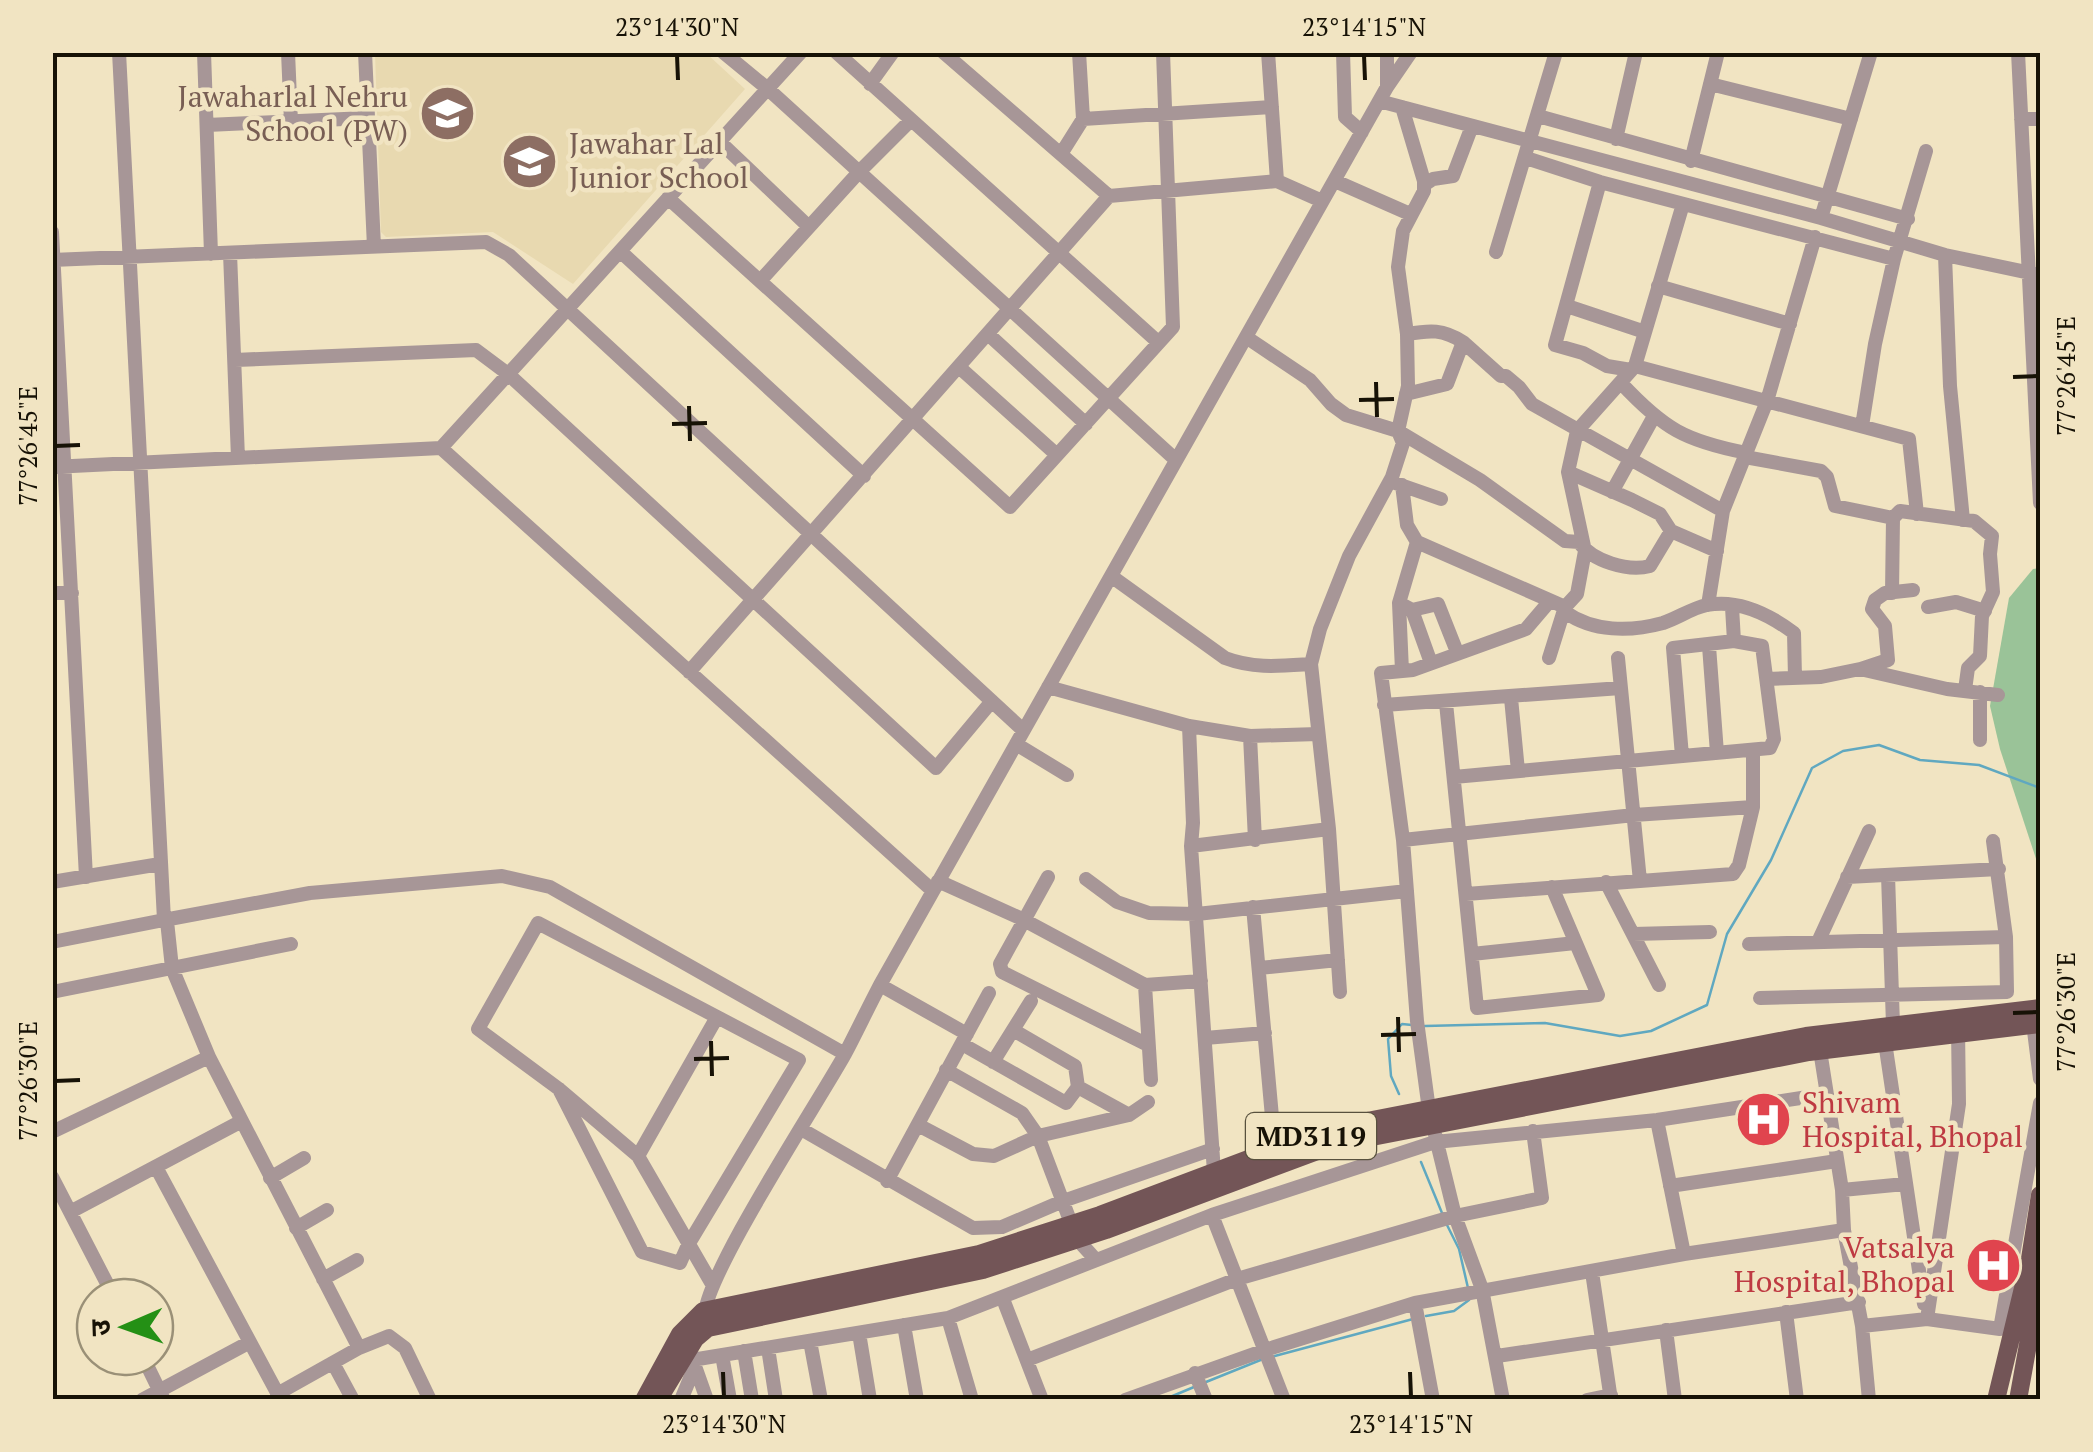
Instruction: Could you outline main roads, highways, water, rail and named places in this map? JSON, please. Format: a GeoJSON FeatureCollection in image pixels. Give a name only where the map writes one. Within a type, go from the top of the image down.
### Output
{"type":"FeatureCollection","features":[{"type":"Feature","properties":{"kind":"main road","name":"MD3119"},"geometry":{"type":"LineString","coordinates":[[1958,1025],[2008,1002],[2037,1016]]}},
{"type":"Feature","properties":{"kind":"main road","name":"MD3119"},"geometry":{"type":"LineString","coordinates":[[686,1359],[680,1334],[706,1320],[1074,1232],[1277,1158],[1332,1128],[1432,1126],[1819,1042],[2037,1016]]}},
{"type":"Feature","properties":{"kind":"main road","name":"MD3119"},"geometry":{"type":"LineString","coordinates":[[1074,1232],[1214,1172],[1277,1158]]}},
{"type":"Feature","properties":{"kind":"main road"},"geometry":{"type":"LineString","coordinates":[[1996,1400],[2030,1259],[2040,1195]]}},
{"type":"Feature","properties":{"kind":"main road"},"geometry":{"type":"LineString","coordinates":[[2018,1400],[2040,1278]]}},
{"type":"Feature","properties":{"kind":"main road"},"geometry":{"type":"LineString","coordinates":[[644,1400],[686,1359]]}},
{"type":"Feature","properties":{"kind":"main road"},"geometry":{"type":"LineString","coordinates":[[658,1400],[686,1359]]}},
{"type":"Feature","properties":{"kind":"waterway"},"geometry":{"type":"LineString","coordinates":[[1425,1026],[1545,1023],[1620,1036],[1651,1031],[1707,1005],[1727,934],[1771,860],[1812,768],[1843,751],[1879,745],[1920,760],[1979,765],[2040,788]]}},
{"type":"Feature","properties":{"kind":"waterway"},"geometry":{"type":"LineString","coordinates":[[1399,1094],[1391,1076],[1388,1039],[1402,1024],[1412,1025]]}},
{"type":"Feature","properties":{"kind":"waterway"},"geometry":{"type":"LineString","coordinates":[[1421,1162],[1442,1213]]}},
{"type":"Feature","properties":{"kind":"waterway"},"geometry":{"type":"LineString","coordinates":[[1447,1225],[1459,1249],[1468,1288]]}},
{"type":"Feature","properties":{"kind":"waterway"},"geometry":{"type":"LineString","coordinates":[[1426,1316],[1454,1311],[1469,1300]]}},
{"type":"Feature","properties":{"kind":"waterway"},"geometry":{"type":"LineString","coordinates":[[1271,1357],[1413,1319]]}},
{"type":"Feature","properties":{"kind":"waterway"},"geometry":{"type":"LineString","coordinates":[[1206,1382],[1263,1359]]}},
{"type":"Feature","properties":{"kind":"waterway"},"geometry":{"type":"LineString","coordinates":[[1163,1400],[1194,1387]]}},
{"type":"Feature","properties":{"kind":"railway"},"geometry":{"type":"LineString","coordinates":[[2038,812],[2040,822]]}},
{"type":"Feature","properties":{"kind":"place","name":"Jawaharlal Nehru School (PW)"},"geometry":{"type":"Point","coordinates":[447,114]}},
{"type":"Feature","properties":{"kind":"place","name":"Jawahar Lal Junior School"},"geometry":{"type":"Point","coordinates":[530,161]}},
{"type":"Feature","properties":{"kind":"place","name":"Shivam Hospital, Bhopal"},"geometry":{"type":"Point","coordinates":[1763,1120]}},
{"type":"Feature","properties":{"kind":"place","name":"Vatsalya Hospital, Bhopal"},"geometry":{"type":"Point","coordinates":[1994,1265]}}]}
